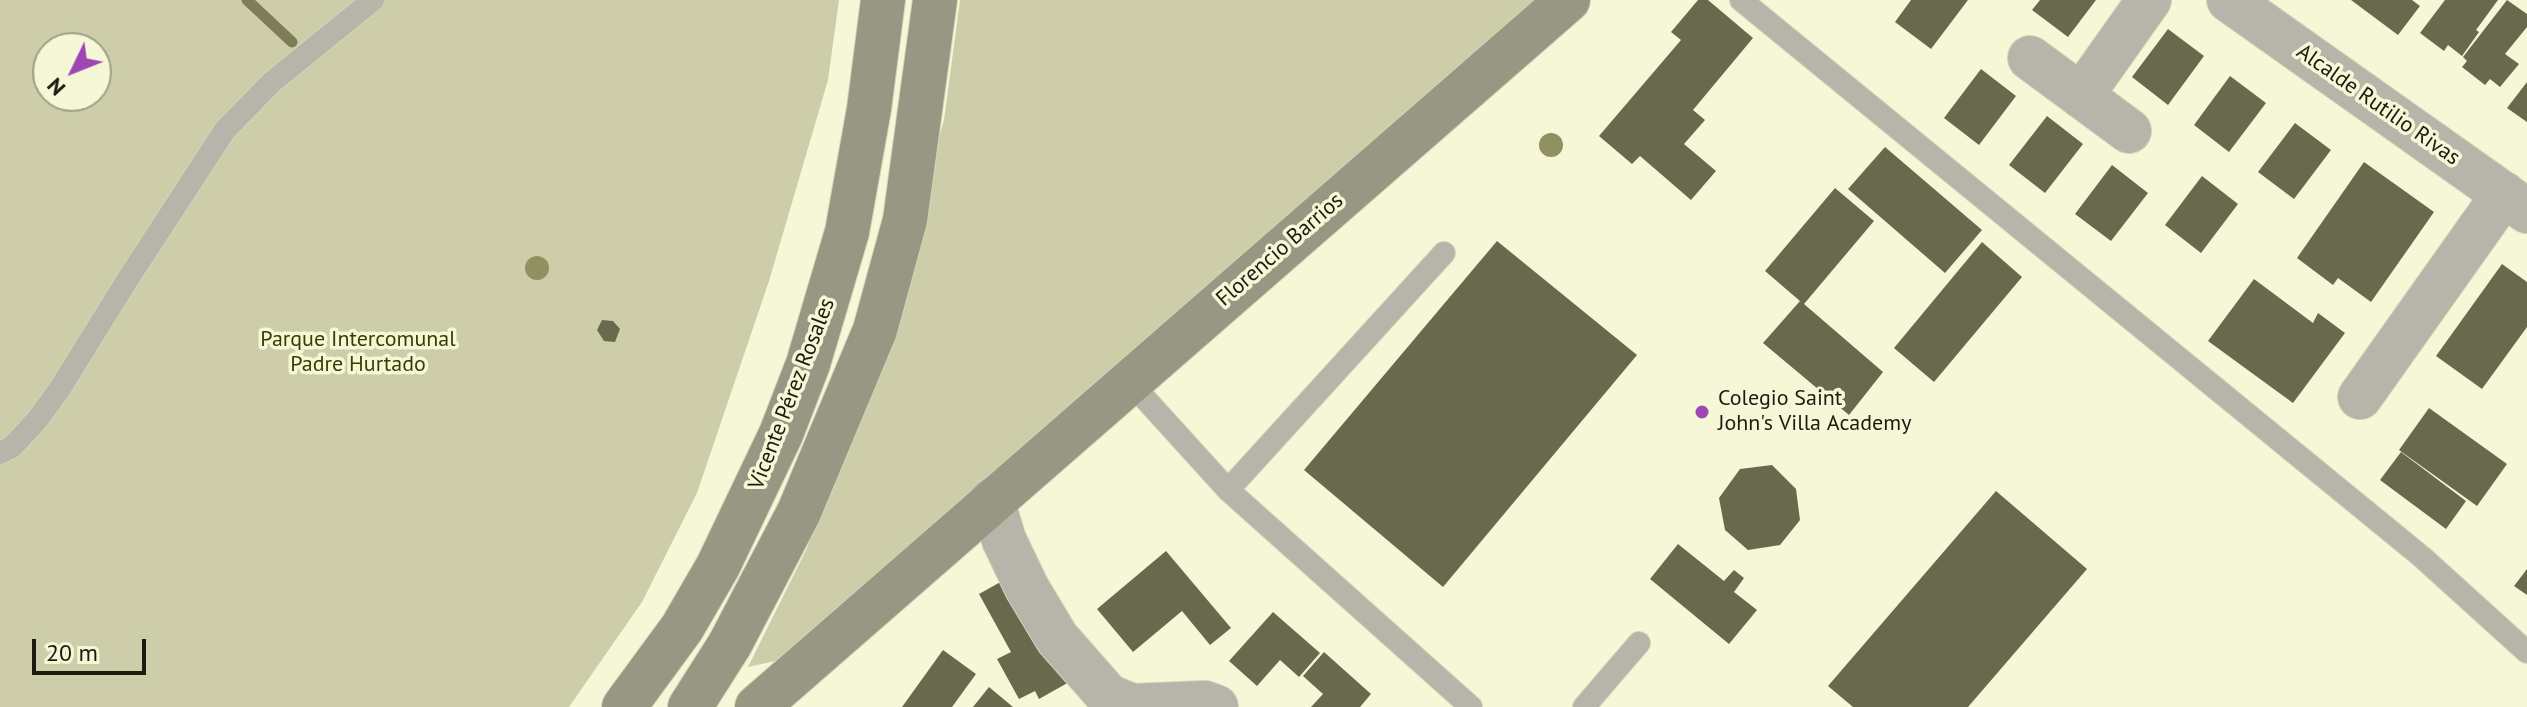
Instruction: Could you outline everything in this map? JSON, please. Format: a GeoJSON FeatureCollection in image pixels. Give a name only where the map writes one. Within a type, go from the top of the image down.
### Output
{"type":"FeatureCollection","features":[{"type":"Feature","properties":{"kind":"main road","name":"Vicente Pérez Rosales"},"geometry":{"type":"LineString","coordinates":[[624,707],[682,628],[718,566],[769,461],[808,364],[831,292],[850,216],[869,109],[883,0]]}},
{"type":"Feature","properties":{"kind":"main road"},"geometry":{"type":"LineString","coordinates":[[690,707],[730,644],[799,512],[875,330],[905,220],[935,0]]}},
{"type":"Feature","properties":{"kind":"main road","name":"Florencio Barrios"},"geometry":{"type":"LineString","coordinates":[[774,702],[992,500],[1568,0]]}},
{"type":"Feature","properties":{"kind":"street"},"geometry":{"type":"LineString","coordinates":[[2081,96],[2149,0]]}},
{"type":"Feature","properties":{"kind":"street","name":"Alcalde Rutilio Rivas"},"geometry":{"type":"LineString","coordinates":[[2229,0],[2515,202]]}},
{"type":"Feature","properties":{"kind":"street"},"geometry":{"type":"LineString","coordinates":[[2030,58],[2129,131]]}},
{"type":"Feature","properties":{"kind":"street"},"geometry":{"type":"LineString","coordinates":[[2360,397],[2515,202]]}},
{"type":"Feature","properties":{"kind":"street"},"geometry":{"type":"LineString","coordinates":[[992,500],[1004,540],[1027,588],[1057,638],[1108,696],[1132,706],[1205,703],[1216,707]]}},
{"type":"Feature","properties":{"kind":"lane"},"geometry":{"type":"LineString","coordinates":[[0,453],[12,447],[59,390],[225,130],[272,82],[373,0]]}},
{"type":"Feature","properties":{"kind":"lane"},"geometry":{"type":"LineString","coordinates":[[1741,0],[2422,557],[2527,652]]}},
{"type":"Feature","properties":{"kind":"lane"},"geometry":{"type":"LineString","coordinates":[[1228,490],[1444,253]]}},
{"type":"Feature","properties":{"kind":"lane"},"geometry":{"type":"LineString","coordinates":[[1129,381],[1228,490],[1471,707]]}},
{"type":"Feature","properties":{"kind":"lane"},"geometry":{"type":"LineString","coordinates":[[1584,707],[1639,643]]}},
{"type":"Feature","properties":{"kind":"green space","name":"Parque Intercomunal Padre Hurtado"},"geometry":{"type":"Polygon","coordinates":[[[0,0],[839,0],[828,80],[769,281],[697,493],[642,602],[569,707],[0,707],[0,0]]]}},
{"type":"Feature","properties":{"kind":"green space"},"geometry":{"type":"Polygon","coordinates":[[[960,0],[1541,0],[780,660],[748,667],[807,548],[882,329],[944,120],[960,0]]]}},
{"type":"Feature","properties":{"kind":"building"},"geometry":{"type":"Polygon","coordinates":[[[1698,0],[1708,0],[1753,38],[1693,110],[1705,120],[1684,144],[1716,171],[1691,200],[1640,156],[1632,164],[1599,136],[1681,40],[1671,32],[1698,0]]]}},
{"type":"Feature","properties":{"kind":"building"},"geometry":{"type":"Polygon","coordinates":[[[1911,0],[1968,0],[1931,49],[1895,22],[1911,0]]]}},
{"type":"Feature","properties":{"kind":"building"},"geometry":{"type":"Polygon","coordinates":[[[2040,0],[2096,0],[2068,37],[2032,10],[2040,0]]]}},
{"type":"Feature","properties":{"kind":"building"},"geometry":{"type":"Polygon","coordinates":[[[2351,0],[2412,0],[2420,6],[2398,35],[2351,0]]]}},
{"type":"Feature","properties":{"kind":"building"},"geometry":{"type":"Polygon","coordinates":[[[2445,0],[2498,0],[2462,56],[2448,45],[2444,51],[2420,33],[2445,0]]]}},
{"type":"Feature","properties":{"kind":"building"},"geometry":{"type":"Polygon","coordinates":[[[2507,0],[2527,14],[2527,27],[2505,54],[2519,64],[2500,87],[2490,79],[2485,85],[2462,67],[2467,61],[2463,57],[2507,0]]]}},
{"type":"Feature","properties":{"kind":"building"},"geometry":{"type":"Polygon","coordinates":[[[2168,29],[2204,56],[2168,105],[2132,77],[2168,29]]]}},
{"type":"Feature","properties":{"kind":"building"},"geometry":{"type":"Polygon","coordinates":[[[1981,69],[2016,96],[1979,145],[1944,118],[1981,69]]]}},
{"type":"Feature","properties":{"kind":"building"},"geometry":{"type":"Polygon","coordinates":[[[2230,76],[2266,103],[2229,152],[2194,125],[2230,76]]]}},
{"type":"Feature","properties":{"kind":"building"},"geometry":{"type":"Polygon","coordinates":[[[2527,82],[2527,122],[2507,108],[2527,82]]]}},
{"type":"Feature","properties":{"kind":"building"},"geometry":{"type":"Polygon","coordinates":[[[2047,116],[2083,144],[2045,193],[2009,165],[2047,116]]]}},
{"type":"Feature","properties":{"kind":"building"},"geometry":{"type":"Polygon","coordinates":[[[2295,123],[2331,150],[2294,199],[2258,172],[2295,123]]]}},
{"type":"Feature","properties":{"kind":"building"},"geometry":{"type":"Polygon","coordinates":[[[1885,147],[1982,230],[1945,273],[1848,189],[1885,147]]]}},
{"type":"Feature","properties":{"kind":"building"},"geometry":{"type":"Polygon","coordinates":[[[2364,162],[2434,212],[2371,302],[2338,278],[2333,285],[2297,258],[2364,162]]]}},
{"type":"Feature","properties":{"kind":"building"},"geometry":{"type":"Polygon","coordinates":[[[2112,165],[2148,193],[2111,241],[2075,214],[2112,165]]]}},
{"type":"Feature","properties":{"kind":"building"},"geometry":{"type":"Polygon","coordinates":[[[2202,176],[2238,204],[2201,253],[2165,225],[2202,176]]]}},
{"type":"Feature","properties":{"kind":"building"},"geometry":{"type":"Polygon","coordinates":[[[1835,188],[1874,221],[1804,304],[1883,372],[1849,415],[1763,343],[1800,301],[1765,271],[1835,188]]]}},
{"type":"Feature","properties":{"kind":"building"},"geometry":{"type":"Polygon","coordinates":[[[1497,241],[1637,355],[1443,587],[1304,470],[1497,241]]]}},
{"type":"Feature","properties":{"kind":"building"},"geometry":{"type":"Polygon","coordinates":[[[1982,242],[2022,277],[1934,382],[1894,348],[1982,242]]]}},
{"type":"Feature","properties":{"kind":"building"},"geometry":{"type":"Polygon","coordinates":[[[2502,264],[2527,282],[2527,327],[2482,389],[2436,356],[2502,264]]]}},
{"type":"Feature","properties":{"kind":"building"},"geometry":{"type":"Polygon","coordinates":[[[2254,279],[2313,323],[2318,313],[2345,333],[2293,403],[2208,341],[2254,279]]]}},
{"type":"Feature","properties":{"kind":"building"},"geometry":{"type":"Polygon","coordinates":[[[602,320],[613,321],[620,329],[615,342],[604,341],[597,330],[602,320]]]}},
{"type":"Feature","properties":{"kind":"building"},"geometry":{"type":"Polygon","coordinates":[[[2429,408],[2507,464],[2477,506],[2399,450],[2429,408]]]}},
{"type":"Feature","properties":{"kind":"building"},"geometry":{"type":"Polygon","coordinates":[[[2401,452],[2466,501],[2446,529],[2380,480],[2401,452]]]}},
{"type":"Feature","properties":{"kind":"building"},"geometry":{"type":"Polygon","coordinates":[[[1772,465],[1796,489],[1800,520],[1780,545],[1748,550],[1725,530],[1719,498],[1740,469],[1772,465]]]}},
{"type":"Feature","properties":{"kind":"building"},"geometry":{"type":"Polygon","coordinates":[[[1996,491],[2087,569],[1968,707],[1853,707],[1828,686],[1996,491]]]}},
{"type":"Feature","properties":{"kind":"building"},"geometry":{"type":"Polygon","coordinates":[[[1678,544],[1724,581],[1734,570],[1744,578],[1734,592],[1757,610],[1729,644],[1650,579],[1678,544]]]}},
{"type":"Feature","properties":{"kind":"building"},"geometry":{"type":"Polygon","coordinates":[[[1166,551],[1231,628],[1210,645],[1182,611],[1133,652],[1097,609],[1166,551]]]}},
{"type":"Feature","properties":{"kind":"building"},"geometry":{"type":"Polygon","coordinates":[[[2527,569],[2527,595],[2514,586],[2527,569]]]}},
{"type":"Feature","properties":{"kind":"building"},"geometry":{"type":"Polygon","coordinates":[[[1013,575],[1071,681],[1039,699],[1035,691],[1019,699],[997,659],[1011,652],[979,594],[1013,575]]]}},
{"type":"Feature","properties":{"kind":"building"},"geometry":{"type":"Polygon","coordinates":[[[1273,612],[1320,653],[1299,677],[1280,660],[1257,686],[1229,661],[1273,612]]]}},
{"type":"Feature","properties":{"kind":"building"},"geometry":{"type":"Polygon","coordinates":[[[943,650],[976,674],[952,707],[902,707],[943,650]]]}},
{"type":"Feature","properties":{"kind":"building"},"geometry":{"type":"Polygon","coordinates":[[[1324,652],[1371,694],[1360,707],[1311,707],[1323,694],[1303,676],[1324,652]]]}},
{"type":"Feature","properties":{"kind":"building"},"geometry":{"type":"Polygon","coordinates":[[[989,687],[1013,707],[973,707],[989,687]]]}},
{"type":"Feature","properties":{"kind":"waterway"},"geometry":{"type":"LineString","coordinates":[[247,0],[292,42]]}},
{"type":"Feature","properties":{"kind":"place","name":"Colegio Saint John's Villa Academy"},"geometry":{"type":"Point","coordinates":[1702,412]}}]}
